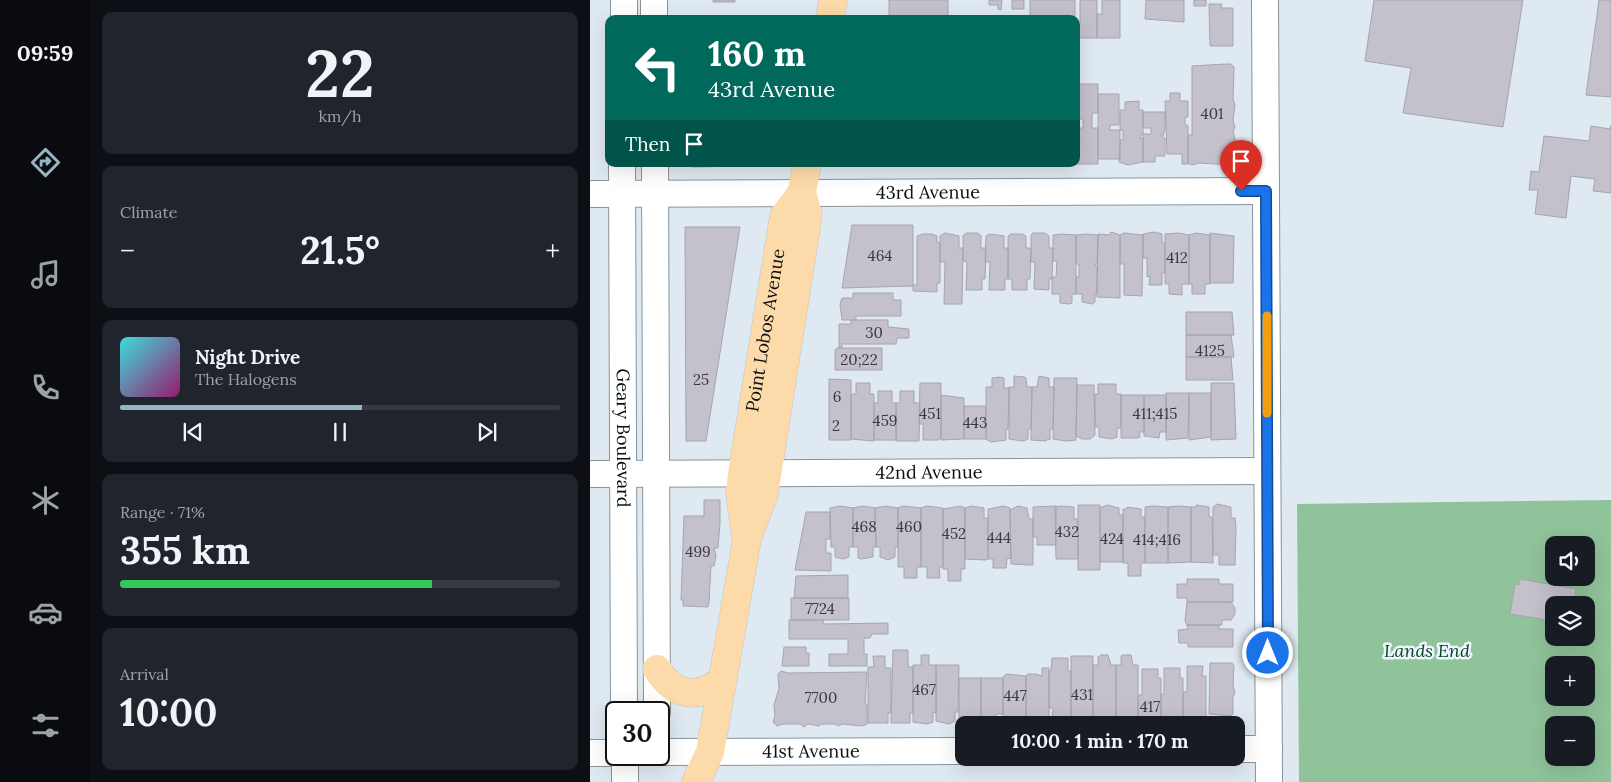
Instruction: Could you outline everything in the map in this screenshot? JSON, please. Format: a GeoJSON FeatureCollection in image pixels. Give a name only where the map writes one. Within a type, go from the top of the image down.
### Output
{"type":"FeatureCollection","features":[{"type":"Feature","properties":{"kind":"main road"},"geometry":{"type":"LineString","coordinates":[[830,15],[832,0]]}},
{"type":"Feature","properties":{"kind":"main road","name":"Point Lobos Avenue"},"geometry":{"type":"LineString","coordinates":[[755,473],[784,216],[802,192],[806,167]]}},
{"type":"Feature","properties":{"kind":"main road"},"geometry":{"type":"LineString","coordinates":[[696,782],[710,752],[747,540],[740,493],[755,473]]}},
{"type":"Feature","properties":{"kind":"main road"},"geometry":{"type":"LineString","coordinates":[[657,669],[665,682],[672,688],[688,693],[707,690],[723,678]]}},
{"type":"Feature","properties":{"kind":"main road"},"geometry":{"type":"LineString","coordinates":[[710,752],[714,782]]}},
{"type":"Feature","properties":{"kind":"street"},"geometry":{"type":"LineString","coordinates":[[624,0],[624,15]]}},
{"type":"Feature","properties":{"kind":"street"},"geometry":{"type":"LineString","coordinates":[[654,0],[654,15]]}},
{"type":"Feature","properties":{"kind":"street"},"geometry":{"type":"LineString","coordinates":[[1265,0],[1269,782]]}},
{"type":"Feature","properties":{"kind":"street","name":"Geary Boulevard"},"geometry":{"type":"LineString","coordinates":[[622,167],[624,701]]}},
{"type":"Feature","properties":{"kind":"street","name":"Geary Boulevard"},"geometry":{"type":"LineString","coordinates":[[655,167],[657,701]]}},
{"type":"Feature","properties":{"kind":"street","name":"43rd Avenue"},"geometry":{"type":"LineString","coordinates":[[590,194],[1266,191]]}},
{"type":"Feature","properties":{"kind":"street","name":"42nd Avenue"},"geometry":{"type":"LineString","coordinates":[[590,474],[1267,471]]}},
{"type":"Feature","properties":{"kind":"street"},"geometry":{"type":"LineString","coordinates":[[1245,750],[1269,749]]}},
{"type":"Feature","properties":{"kind":"street","name":"41st Avenue"},"geometry":{"type":"LineString","coordinates":[[670,752],[955,751]]}},
{"type":"Feature","properties":{"kind":"street"},"geometry":{"type":"LineString","coordinates":[[590,753],[605,753]]}},
{"type":"Feature","properties":{"kind":"street"},"geometry":{"type":"LineString","coordinates":[[625,766],[625,782]]}},
{"type":"Feature","properties":{"kind":"green space","name":"Lands End"},"geometry":{"type":"Polygon","coordinates":[[[1611,500],[1611,782],[1299,782],[1297,504],[1611,500]]]}},
{"type":"Feature","properties":{"kind":"building"},"geometry":{"type":"Polygon","coordinates":[[[713,0],[735,0],[735,2],[713,2],[713,0]]]}},
{"type":"Feature","properties":{"kind":"building"},"geometry":{"type":"Polygon","coordinates":[[[889,0],[948,0],[948,15],[889,15],[889,0]]]}},
{"type":"Feature","properties":{"kind":"building"},"geometry":{"type":"Polygon","coordinates":[[[989,0],[1002,0],[1001,10],[998,9],[998,5],[989,5],[989,0]]]}},
{"type":"Feature","properties":{"kind":"building"},"geometry":{"type":"Polygon","coordinates":[[[1012,0],[1024,0],[1024,9],[1012,9],[1012,0]]]}},
{"type":"Feature","properties":{"kind":"building"},"geometry":{"type":"Polygon","coordinates":[[[1030,0],[1075,0],[1075,15],[1030,15],[1030,0]]]}},
{"type":"Feature","properties":{"kind":"building"},"geometry":{"type":"Polygon","coordinates":[[[1080,0],[1097,0],[1097,38],[1080,38],[1080,0]]]}},
{"type":"Feature","properties":{"kind":"building"},"geometry":{"type":"Polygon","coordinates":[[[1102,0],[1120,0],[1120,38],[1097,38],[1097,14],[1102,14],[1102,0]]]}},
{"type":"Feature","properties":{"kind":"building"},"geometry":{"type":"Polygon","coordinates":[[[1146,0],[1184,0],[1184,22],[1145,19],[1146,0]]]}},
{"type":"Feature","properties":{"kind":"building"},"geometry":{"type":"Polygon","coordinates":[[[1194,0],[1206,0],[1206,6],[1194,6],[1194,0]]]}},
{"type":"Feature","properties":{"kind":"building"},"geometry":{"type":"Polygon","coordinates":[[[1374,0],[1523,0],[1503,127],[1403,113],[1411,68],[1365,61],[1374,0]]]}},
{"type":"Feature","properties":{"kind":"building"},"geometry":{"type":"Polygon","coordinates":[[[1599,0],[1611,0],[1611,97],[1586,95],[1599,0]]]}},
{"type":"Feature","properties":{"kind":"building"},"geometry":{"type":"Polygon","coordinates":[[[1209,4],[1222,4],[1221,8],[1233,8],[1233,46],[1210,46],[1209,4]]]}},
{"type":"Feature","properties":{"kind":"building"},"geometry":{"type":"Polygon","coordinates":[[[1231,64],[1234,67],[1233,99],[1235,105],[1233,120],[1235,128],[1233,130],[1235,140],[1233,155],[1235,160],[1231,165],[1199,163],[1192,165],[1188,163],[1188,135],[1192,135],[1192,66],[1231,64]]]}},
{"type":"Feature","properties":{"kind":"building"},"geometry":{"type":"Polygon","coordinates":[[[1080,84],[1098,84],[1098,113],[1092,113],[1092,128],[1098,128],[1098,164],[1080,164],[1080,128],[1083,128],[1083,119],[1080,119],[1080,84]]]}},
{"type":"Feature","properties":{"kind":"building"},"geometry":{"type":"Polygon","coordinates":[[[1170,93],[1180,93],[1180,101],[1188,101],[1188,117],[1185,117],[1185,124],[1188,126],[1188,164],[1182,164],[1182,154],[1167,154],[1165,101],[1170,101],[1170,93]]]}},
{"type":"Feature","properties":{"kind":"building"},"geometry":{"type":"Polygon","coordinates":[[[1098,94],[1119,94],[1119,125],[1110,125],[1110,130],[1120,130],[1120,159],[1098,159],[1098,94]]]}},
{"type":"Feature","properties":{"kind":"building"},"geometry":{"type":"Polygon","coordinates":[[[1139,101],[1139,110],[1143,110],[1143,134],[1140,138],[1143,138],[1143,162],[1128,165],[1119,162],[1120,140],[1123,140],[1123,130],[1120,130],[1120,110],[1125,110],[1125,102],[1139,101]]]}},
{"type":"Feature","properties":{"kind":"building"},"geometry":{"type":"Polygon","coordinates":[[[1143,112],[1165,112],[1165,129],[1163,136],[1161,136],[1165,138],[1165,156],[1155,156],[1155,162],[1143,162],[1143,134],[1151,134],[1151,128],[1143,128],[1143,112]]]}},
{"type":"Feature","properties":{"kind":"building"},"geometry":{"type":"Polygon","coordinates":[[[1611,125],[1611,193],[1593,191],[1595,179],[1571,176],[1566,218],[1535,214],[1538,190],[1529,190],[1531,171],[1539,172],[1544,136],[1589,141],[1591,126],[1610,129],[1611,125]]]}},
{"type":"Feature","properties":{"kind":"building"},"geometry":{"type":"Polygon","coordinates":[[[852,225],[913,225],[913,286],[842,288],[852,225]]]}},
{"type":"Feature","properties":{"kind":"building"},"geometry":{"type":"Polygon","coordinates":[[[685,227],[740,227],[706,441],[686,441],[685,227]]]}},
{"type":"Feature","properties":{"kind":"building"},"geometry":{"type":"Polygon","coordinates":[[[1111,232],[1120,235],[1120,298],[1097,297],[1098,234],[1109,235],[1111,232]]]}},
{"type":"Feature","properties":{"kind":"building"},"geometry":{"type":"Polygon","coordinates":[[[1155,232],[1162,234],[1162,243],[1165,243],[1165,273],[1162,273],[1162,285],[1149,285],[1150,276],[1147,277],[1147,258],[1143,258],[1143,234],[1155,232]]]}},
{"type":"Feature","properties":{"kind":"building"},"geometry":{"type":"Polygon","coordinates":[[[945,233],[959,236],[959,248],[963,248],[962,304],[944,304],[945,262],[940,262],[940,236],[945,233]]]}},
{"type":"Feature","properties":{"kind":"building"},"geometry":{"type":"Polygon","coordinates":[[[966,233],[978,233],[981,236],[981,248],[986,248],[985,279],[982,279],[982,290],[966,290],[967,262],[963,261],[963,236],[966,233]]]}},
{"type":"Feature","properties":{"kind":"building"},"geometry":{"type":"Polygon","coordinates":[[[1033,233],[1045,233],[1049,236],[1049,248],[1053,248],[1052,279],[1049,279],[1049,290],[1034,289],[1035,262],[1031,262],[1031,235],[1033,233]]]}},
{"type":"Feature","properties":{"kind":"building"},"geometry":{"type":"Polygon","coordinates":[[[1124,233],[1143,235],[1142,296],[1124,295],[1124,264],[1120,264],[1120,235],[1124,233]]]}},
{"type":"Feature","properties":{"kind":"building"},"geometry":{"type":"Polygon","coordinates":[[[1179,233],[1189,235],[1189,284],[1182,284],[1182,295],[1169,294],[1169,284],[1165,284],[1165,234],[1179,233]]]}},
{"type":"Feature","properties":{"kind":"building"},"geometry":{"type":"Polygon","coordinates":[[[1196,233],[1210,235],[1210,284],[1205,284],[1205,294],[1192,294],[1192,284],[1189,284],[1189,235],[1196,233]]]}},
{"type":"Feature","properties":{"kind":"building"},"geometry":{"type":"Polygon","coordinates":[[[1210,233],[1234,236],[1233,283],[1210,283],[1210,233]]]}},
{"type":"Feature","properties":{"kind":"building"},"geometry":{"type":"Polygon","coordinates":[[[923,234],[937,236],[937,242],[940,243],[940,283],[937,283],[937,292],[913,291],[913,285],[917,285],[917,236],[923,234]]]}},
{"type":"Feature","properties":{"kind":"building"},"geometry":{"type":"Polygon","coordinates":[[[990,234],[1004,236],[1004,248],[1008,248],[1008,279],[1005,279],[1005,290],[989,290],[990,262],[985,262],[986,236],[990,234]]]}},
{"type":"Feature","properties":{"kind":"building"},"geometry":{"type":"Polygon","coordinates":[[[1011,234],[1026,236],[1026,248],[1031,248],[1030,279],[1027,279],[1027,290],[1012,290],[1012,279],[1008,279],[1008,236],[1011,234]]]}},
{"type":"Feature","properties":{"kind":"building"},"geometry":{"type":"Polygon","coordinates":[[[1053,235],[1076,235],[1076,294],[1072,294],[1072,303],[1069,304],[1060,303],[1060,294],[1052,294],[1052,277],[1056,277],[1057,261],[1053,261],[1053,235]]]}},
{"type":"Feature","properties":{"kind":"building"},"geometry":{"type":"Polygon","coordinates":[[[1076,235],[1098,235],[1097,264],[1095,264],[1097,268],[1097,294],[1095,294],[1095,302],[1092,304],[1082,302],[1082,294],[1076,294],[1076,277],[1079,277],[1079,264],[1076,264],[1076,235]]]}},
{"type":"Feature","properties":{"kind":"building"},"geometry":{"type":"Polygon","coordinates":[[[853,293],[893,293],[893,300],[901,300],[901,316],[856,316],[856,320],[842,320],[840,304],[842,298],[853,298],[853,293]]]}},
{"type":"Feature","properties":{"kind":"building"},"geometry":{"type":"Polygon","coordinates":[[[1186,312],[1232,312],[1234,335],[1186,335],[1186,312]]]}},
{"type":"Feature","properties":{"kind":"building"},"geometry":{"type":"Polygon","coordinates":[[[851,320],[888,320],[888,327],[909,329],[909,338],[897,338],[896,344],[842,344],[842,348],[839,348],[839,324],[851,324],[851,320]]]}},
{"type":"Feature","properties":{"kind":"building"},"geometry":{"type":"Polygon","coordinates":[[[1186,335],[1231,335],[1234,357],[1186,357],[1186,335]]]}},
{"type":"Feature","properties":{"kind":"building"},"geometry":{"type":"Polygon","coordinates":[[[837,348],[882,348],[882,370],[835,370],[835,350],[837,348]]]}},
{"type":"Feature","properties":{"kind":"building"},"geometry":{"type":"Polygon","coordinates":[[[1186,357],[1231,357],[1233,380],[1186,380],[1186,357]]]}},
{"type":"Feature","properties":{"kind":"building"},"geometry":{"type":"Polygon","coordinates":[[[1014,376],[1026,378],[1027,387],[1032,387],[1031,429],[1028,429],[1028,439],[1023,441],[1009,439],[1009,387],[1014,387],[1014,376]]]}},
{"type":"Feature","properties":{"kind":"building"},"geometry":{"type":"Polygon","coordinates":[[[1039,376],[1049,378],[1049,387],[1054,387],[1053,429],[1050,429],[1050,440],[1046,441],[1031,440],[1032,387],[1037,387],[1039,376]]]}},
{"type":"Feature","properties":{"kind":"building"},"geometry":{"type":"Polygon","coordinates":[[[992,378],[1004,378],[1004,388],[1009,388],[1008,429],[1006,429],[1006,440],[991,442],[986,439],[986,387],[992,387],[992,378]]]}},
{"type":"Feature","properties":{"kind":"building"},"geometry":{"type":"Polygon","coordinates":[[[1054,378],[1077,378],[1076,440],[1053,439],[1054,378]]]}},
{"type":"Feature","properties":{"kind":"building"},"geometry":{"type":"Polygon","coordinates":[[[829,379],[851,380],[851,440],[829,440],[829,379]]]}},
{"type":"Feature","properties":{"kind":"building"},"geometry":{"type":"Polygon","coordinates":[[[856,383],[870,383],[870,394],[874,394],[874,441],[851,439],[851,394],[856,394],[856,383]]]}},
{"type":"Feature","properties":{"kind":"building"},"geometry":{"type":"Polygon","coordinates":[[[920,383],[941,383],[941,438],[938,440],[923,440],[923,424],[919,424],[920,383]]]}},
{"type":"Feature","properties":{"kind":"building"},"geometry":{"type":"Polygon","coordinates":[[[1211,383],[1234,383],[1236,439],[1211,440],[1211,383]]]}},
{"type":"Feature","properties":{"kind":"building"},"geometry":{"type":"Polygon","coordinates":[[[1098,384],[1116,384],[1116,394],[1121,394],[1121,428],[1117,428],[1117,437],[1112,439],[1099,437],[1099,427],[1095,427],[1095,394],[1098,394],[1098,384]]]}},
{"type":"Feature","properties":{"kind":"building"},"geometry":{"type":"Polygon","coordinates":[[[1077,385],[1094,385],[1095,435],[1090,439],[1082,439],[1076,436],[1077,385]]]}},
{"type":"Feature","properties":{"kind":"building"},"geometry":{"type":"Polygon","coordinates":[[[878,391],[892,391],[892,403],[896,403],[896,440],[874,440],[874,403],[878,403],[878,391]]]}},
{"type":"Feature","properties":{"kind":"building"},"geometry":{"type":"Polygon","coordinates":[[[900,391],[914,391],[914,403],[920,403],[919,441],[896,441],[896,403],[900,403],[900,391]]]}},
{"type":"Feature","properties":{"kind":"building"},"geometry":{"type":"Polygon","coordinates":[[[1166,393],[1189,393],[1188,438],[1166,440],[1166,393]]]}},
{"type":"Feature","properties":{"kind":"building"},"geometry":{"type":"Polygon","coordinates":[[[1189,393],[1211,393],[1211,437],[1189,440],[1189,393]]]}},
{"type":"Feature","properties":{"kind":"building"},"geometry":{"type":"Polygon","coordinates":[[[941,395],[964,398],[964,439],[941,440],[941,395]]]}},
{"type":"Feature","properties":{"kind":"building"},"geometry":{"type":"Polygon","coordinates":[[[1121,395],[1144,395],[1144,432],[1139,432],[1140,437],[1121,438],[1121,395]]]}},
{"type":"Feature","properties":{"kind":"building"},"geometry":{"type":"Polygon","coordinates":[[[1144,395],[1166,395],[1166,432],[1160,432],[1159,438],[1144,436],[1144,395]]]}},
{"type":"Feature","properties":{"kind":"building"},"geometry":{"type":"Polygon","coordinates":[[[964,406],[986,406],[986,439],[964,439],[964,406]]]}},
{"type":"Feature","properties":{"kind":"building"},"geometry":{"type":"Polygon","coordinates":[[[704,500],[720,500],[718,548],[714,548],[716,556],[714,566],[711,566],[709,602],[708,607],[683,606],[683,600],[681,600],[684,516],[704,516],[704,500]]]}},
{"type":"Feature","properties":{"kind":"building"},"geometry":{"type":"Polygon","coordinates":[[[1217,504],[1231,507],[1231,518],[1235,518],[1235,565],[1219,565],[1219,555],[1213,555],[1213,507],[1217,504]]]}},
{"type":"Feature","properties":{"kind":"building"},"geometry":{"type":"Polygon","coordinates":[[[1078,505],[1100,505],[1100,570],[1078,570],[1078,505]]]}},
{"type":"Feature","properties":{"kind":"building"},"geometry":{"type":"Polygon","coordinates":[[[1107,505],[1119,508],[1119,515],[1123,515],[1123,562],[1100,562],[1100,508],[1107,505]]]}},
{"type":"Feature","properties":{"kind":"building"},"geometry":{"type":"Polygon","coordinates":[[[1196,505],[1209,507],[1209,517],[1212,517],[1213,563],[1191,562],[1191,507],[1196,507],[1196,505]]]}},
{"type":"Feature","properties":{"kind":"building"},"geometry":{"type":"Polygon","coordinates":[[[840,506],[853,508],[853,547],[849,547],[849,557],[843,559],[835,557],[835,547],[831,547],[830,508],[840,506]]]}},
{"type":"Feature","properties":{"kind":"building"},"geometry":{"type":"Polygon","coordinates":[[[863,506],[875,508],[876,547],[873,547],[873,557],[861,559],[858,558],[858,547],[853,547],[853,508],[863,506]]]}},
{"type":"Feature","properties":{"kind":"building"},"geometry":{"type":"Polygon","coordinates":[[[885,506],[898,508],[898,547],[895,547],[895,557],[888,560],[880,557],[880,547],[876,547],[875,508],[885,506]]]}},
{"type":"Feature","properties":{"kind":"building"},"geometry":{"type":"Polygon","coordinates":[[[903,506],[921,508],[921,567],[917,567],[917,578],[904,578],[904,567],[898,567],[898,508],[903,506]]]}},
{"type":"Feature","properties":{"kind":"building"},"geometry":{"type":"Polygon","coordinates":[[[927,506],[943,508],[943,567],[939,567],[940,578],[927,578],[927,567],[921,567],[921,508],[927,506]]]}},
{"type":"Feature","properties":{"kind":"building"},"geometry":{"type":"Polygon","coordinates":[[[961,506],[965,508],[965,569],[961,569],[961,581],[948,581],[948,569],[943,569],[943,509],[961,506]]]}},
{"type":"Feature","properties":{"kind":"building"},"geometry":{"type":"Polygon","coordinates":[[[971,506],[984,508],[984,518],[988,518],[988,559],[985,560],[965,559],[965,508],[971,506]]]}},
{"type":"Feature","properties":{"kind":"building"},"geometry":{"type":"Polygon","coordinates":[[[1004,506],[1010,508],[1011,558],[1007,559],[1006,568],[993,568],[993,559],[988,559],[988,509],[1004,506]]]}},
{"type":"Feature","properties":{"kind":"building"},"geometry":{"type":"Polygon","coordinates":[[[1018,506],[1027,508],[1029,519],[1033,519],[1033,565],[1011,564],[1010,510],[1018,506]]]}},
{"type":"Feature","properties":{"kind":"building"},"geometry":{"type":"Polygon","coordinates":[[[1056,506],[1056,545],[1037,545],[1037,537],[1033,537],[1033,507],[1056,506]]]}},
{"type":"Feature","properties":{"kind":"building"},"geometry":{"type":"Polygon","coordinates":[[[1055,507],[1074,507],[1074,519],[1078,519],[1078,559],[1056,559],[1055,507]]]}},
{"type":"Feature","properties":{"kind":"building"},"geometry":{"type":"Polygon","coordinates":[[[1127,507],[1141,509],[1141,517],[1145,517],[1145,563],[1141,563],[1141,576],[1128,576],[1128,563],[1123,563],[1123,509],[1127,509],[1127,507]]]}},
{"type":"Feature","properties":{"kind":"building"},"geometry":{"type":"Polygon","coordinates":[[[1145,507],[1168,507],[1168,563],[1145,563],[1145,507]]]}},
{"type":"Feature","properties":{"kind":"building"},"geometry":{"type":"Polygon","coordinates":[[[1168,507],[1191,507],[1191,562],[1168,563],[1168,507]]]}},
{"type":"Feature","properties":{"kind":"building"},"geometry":{"type":"Polygon","coordinates":[[[806,512],[830,512],[830,539],[826,539],[826,553],[831,553],[831,571],[795,570],[806,512]]]}},
{"type":"Feature","properties":{"kind":"building"},"geometry":{"type":"Polygon","coordinates":[[[848,575],[848,598],[794,598],[796,576],[848,575]]]}},
{"type":"Feature","properties":{"kind":"building"},"geometry":{"type":"Polygon","coordinates":[[[1187,579],[1219,579],[1219,584],[1233,584],[1233,602],[1187,602],[1187,598],[1177,598],[1177,584],[1187,584],[1187,579]]]}},
{"type":"Feature","properties":{"kind":"building"},"geometry":{"type":"Polygon","coordinates":[[[1520,579],[1545,583],[1545,586],[1576,589],[1575,595],[1584,596],[1545,596],[1545,620],[1510,614],[1515,584],[1519,585],[1520,579]]]}},
{"type":"Feature","properties":{"kind":"building"},"geometry":{"type":"Polygon","coordinates":[[[791,598],[849,598],[849,620],[791,620],[791,598]]]}},
{"type":"Feature","properties":{"kind":"building"},"geometry":{"type":"Polygon","coordinates":[[[1187,602],[1231,602],[1235,608],[1235,614],[1231,620],[1222,620],[1222,625],[1187,625],[1185,621],[1187,602]]]}},
{"type":"Feature","properties":{"kind":"building"},"geometry":{"type":"Polygon","coordinates":[[[789,620],[823,620],[824,624],[888,623],[888,634],[872,634],[870,638],[864,638],[864,654],[867,654],[867,666],[829,666],[829,654],[848,654],[848,639],[789,639],[789,620]]]}},
{"type":"Feature","properties":{"kind":"building"},"geometry":{"type":"Polygon","coordinates":[[[1187,625],[1219,625],[1219,629],[1233,629],[1233,647],[1188,647],[1188,643],[1179,643],[1178,630],[1188,629],[1187,625]]]}},
{"type":"Feature","properties":{"kind":"building"},"geometry":{"type":"Polygon","coordinates":[[[784,647],[806,647],[806,653],[809,653],[809,666],[782,666],[784,647]]]}},
{"type":"Feature","properties":{"kind":"building"},"geometry":{"type":"Polygon","coordinates":[[[893,650],[908,650],[908,667],[913,667],[913,713],[910,713],[910,723],[891,723],[893,650]]]}},
{"type":"Feature","properties":{"kind":"building"},"geometry":{"type":"Polygon","coordinates":[[[921,655],[929,655],[929,665],[936,665],[936,713],[933,712],[933,722],[927,724],[913,722],[913,665],[921,665],[921,655]]]}},
{"type":"Feature","properties":{"kind":"building"},"geometry":{"type":"Polygon","coordinates":[[[1108,655],[1111,665],[1116,665],[1116,716],[1093,716],[1093,665],[1098,665],[1098,657],[1108,655]]]}},
{"type":"Feature","properties":{"kind":"building"},"geometry":{"type":"Polygon","coordinates":[[[1131,655],[1133,665],[1138,665],[1138,716],[1116,716],[1116,665],[1121,665],[1121,656],[1131,655]]]}},
{"type":"Feature","properties":{"kind":"building"},"geometry":{"type":"Polygon","coordinates":[[[873,656],[885,656],[885,668],[891,668],[891,713],[888,713],[888,723],[868,723],[868,667],[874,667],[873,656]]]}},
{"type":"Feature","properties":{"kind":"building"},"geometry":{"type":"Polygon","coordinates":[[[1071,656],[1093,656],[1093,716],[1071,716],[1071,656]]]}},
{"type":"Feature","properties":{"kind":"building"},"geometry":{"type":"Polygon","coordinates":[[[1052,658],[1068,658],[1068,671],[1071,671],[1071,716],[1052,716],[1053,708],[1049,708],[1049,671],[1051,671],[1052,658]]]}},
{"type":"Feature","properties":{"kind":"building"},"geometry":{"type":"Polygon","coordinates":[[[1210,663],[1232,663],[1234,666],[1233,684],[1235,694],[1233,696],[1233,714],[1230,716],[1209,714],[1210,663]]]}},
{"type":"Feature","properties":{"kind":"building"},"geometry":{"type":"Polygon","coordinates":[[[936,665],[959,665],[958,712],[955,712],[955,721],[949,724],[936,721],[936,665]]]}},
{"type":"Feature","properties":{"kind":"building"},"geometry":{"type":"Polygon","coordinates":[[[1187,666],[1203,666],[1202,676],[1206,676],[1206,716],[1183,716],[1183,692],[1187,692],[1187,666]]]}},
{"type":"Feature","properties":{"kind":"building"},"geometry":{"type":"Polygon","coordinates":[[[1042,668],[1049,668],[1049,716],[1026,716],[1026,676],[1028,674],[1036,674],[1042,676],[1042,668]]]}},
{"type":"Feature","properties":{"kind":"building"},"geometry":{"type":"Polygon","coordinates":[[[1164,668],[1180,668],[1180,678],[1183,678],[1183,716],[1161,716],[1161,694],[1164,694],[1164,668]]]}},
{"type":"Feature","properties":{"kind":"building"},"geometry":{"type":"Polygon","coordinates":[[[1142,669],[1158,669],[1158,678],[1161,678],[1161,716],[1138,716],[1138,695],[1142,695],[1142,669]]]}},
{"type":"Feature","properties":{"kind":"building"},"geometry":{"type":"Polygon","coordinates":[[[781,671],[788,673],[867,672],[865,704],[867,704],[867,724],[862,726],[821,724],[819,726],[808,724],[804,727],[800,724],[783,724],[777,726],[773,722],[775,716],[774,705],[779,688],[778,674],[781,671]]]}},
{"type":"Feature","properties":{"kind":"building"},"geometry":{"type":"Polygon","coordinates":[[[1006,674],[1026,676],[1026,716],[1003,716],[1003,677],[1006,674]]]}},
{"type":"Feature","properties":{"kind":"building"},"geometry":{"type":"Polygon","coordinates":[[[959,678],[981,678],[981,716],[959,716],[959,678]]]}},
{"type":"Feature","properties":{"kind":"building"},"geometry":{"type":"Polygon","coordinates":[[[981,678],[1003,678],[1003,714],[981,716],[981,678]]]}},
{"type":"Feature","properties":{"kind":"slow traffic"},"geometry":{"type":"LineString","coordinates":[[1267,316],[1267,413]]}},
{"type":"Feature","properties":{"kind":"route"},"geometry":{"type":"LineString","coordinates":[[1241,191],[1266,191],[1268,653]]}}]}
